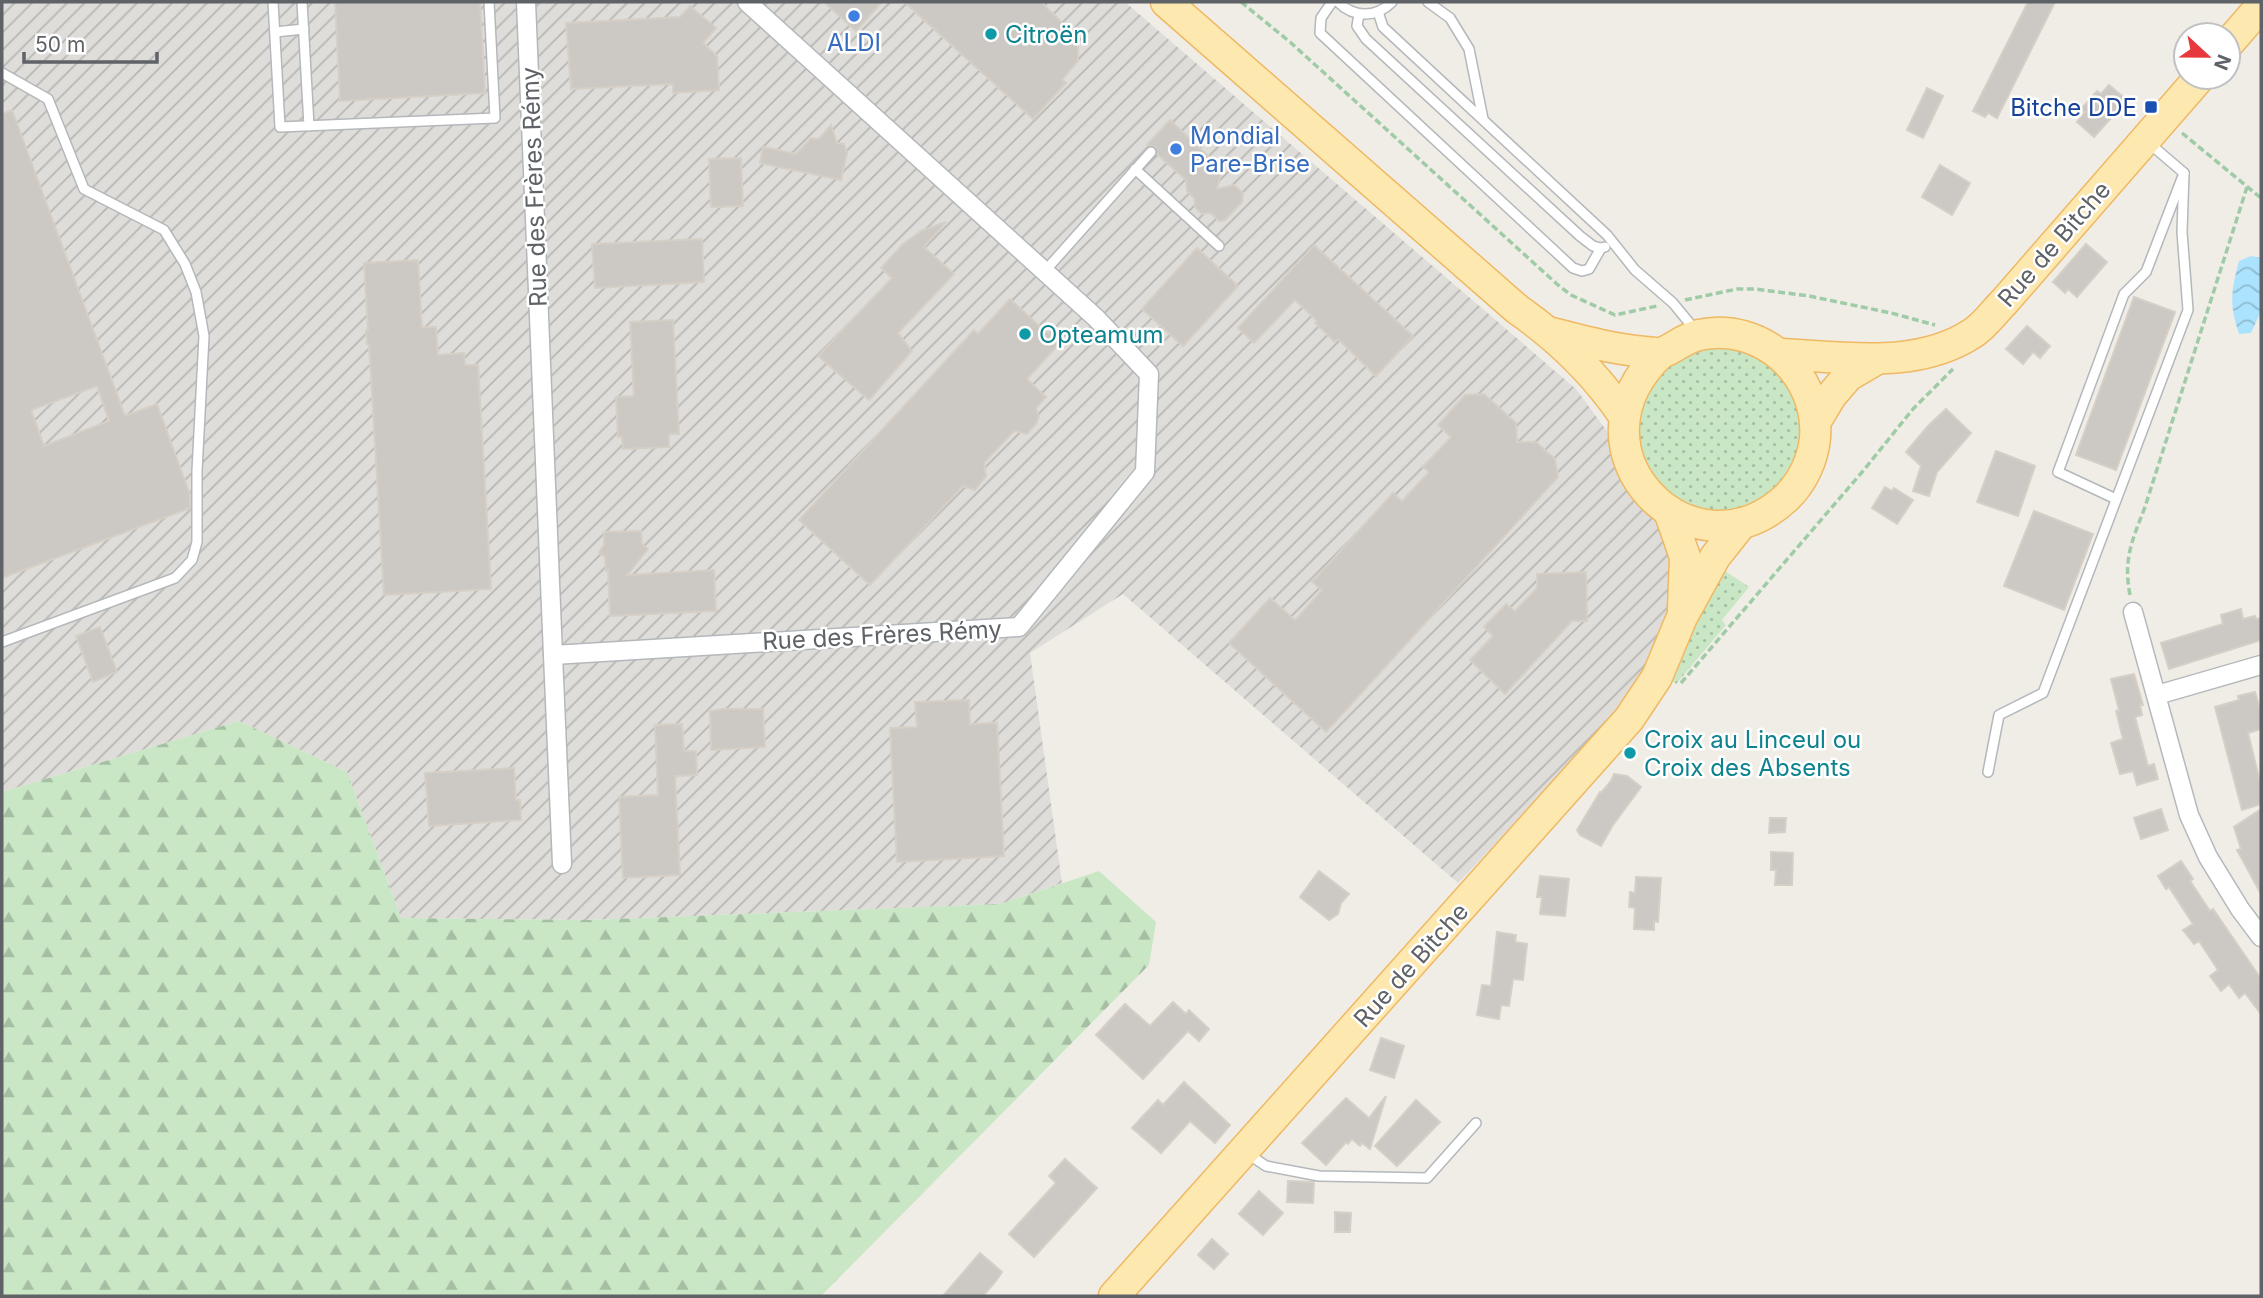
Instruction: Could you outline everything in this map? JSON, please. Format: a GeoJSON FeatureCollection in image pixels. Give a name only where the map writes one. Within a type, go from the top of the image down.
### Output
{"type":"FeatureCollection","features":[{"type":"Feature","properties":{"kind":"main road"},"geometry":{"type":"LineString","coordinates":[[1166,2],[1517,309],[1552,333],[1602,384],[1624,416]]}},
{"type":"Feature","properties":{"kind":"main road"},"geometry":{"type":"LineString","coordinates":[[2242,28],[2261,6]]}},
{"type":"Feature","properties":{"kind":"main road","name":"Rue de Bitche"},"geometry":{"type":"LineString","coordinates":[[1781,354],[1877,359],[1908,356],[1938,350],[1974,332],[2004,302],[2188,91]]}},
{"type":"Feature","properties":{"kind":"main road"},"geometry":{"type":"LineString","coordinates":[[1721,332],[1742,335],[1781,354],[1805,384],[1812,402],[1815,440],[1803,477],[1777,506],[1760,517],[1742,523],[1723,526],[1704,524],[1686,520],[1669,511],[1642,486],[1626,453],[1624,416],[1636,381],[1647,365],[1661,353],[1679,342],[1700,335],[1721,332]]}},
{"type":"Feature","properties":{"kind":"main road"},"geometry":{"type":"LineString","coordinates":[[1552,333],[1602,346],[1661,353]]}},
{"type":"Feature","properties":{"kind":"main road","name":"Rue de Bitche"},"geometry":{"type":"LineString","coordinates":[[1815,421],[1831,396],[1849,376],[1877,359]]}},
{"type":"Feature","properties":{"kind":"main road"},"geometry":{"type":"LineString","coordinates":[[1669,511],[1685,557],[1682,617]]}},
{"type":"Feature","properties":{"kind":"main road"},"geometry":{"type":"LineString","coordinates":[[1682,617],[1715,557],[1742,523]]}},
{"type":"Feature","properties":{"kind":"main road","name":"Rue de Bitche"},"geometry":{"type":"LineString","coordinates":[[1115,1296],[1629,719],[1657,677],[1682,617]]}},
{"type":"Feature","properties":{"kind":"street","name":"Rue des Frères Rémy"},"geometry":{"type":"LineString","coordinates":[[526,2],[553,655],[1018,627],[1145,472],[1149,374],[1096,318],[747,2]]}},
{"type":"Feature","properties":{"kind":"street"},"geometry":{"type":"LineString","coordinates":[[2133,612],[2189,815],[2207,857],[2261,937]]}},
{"type":"Feature","properties":{"kind":"street"},"geometry":{"type":"LineString","coordinates":[[553,655],[562,864]]}},
{"type":"Feature","properties":{"kind":"street"},"geometry":{"type":"LineString","coordinates":[[2157,695],[2261,665]]}},
{"type":"Feature","properties":{"kind":"lane"},"geometry":{"type":"LineString","coordinates":[[273,2],[281,127],[495,118],[489,2]]}},
{"type":"Feature","properties":{"kind":"lane"},"geometry":{"type":"LineString","coordinates":[[302,2],[309,126]]}},
{"type":"Feature","properties":{"kind":"lane"},"geometry":{"type":"LineString","coordinates":[[1332,2],[1321,18],[1320,33],[1563,259],[1573,268],[1582,271],[1590,269],[1601,248]]}},
{"type":"Feature","properties":{"kind":"lane"},"geometry":{"type":"LineString","coordinates":[[1338,2],[1359,14],[1378,12],[1392,2]]}},
{"type":"Feature","properties":{"kind":"lane"},"geometry":{"type":"LineString","coordinates":[[1428,2],[1450,19],[1469,49],[1483,119]]}},
{"type":"Feature","properties":{"kind":"lane"},"geometry":{"type":"LineString","coordinates":[[1378,12],[1383,27],[1613,243],[1635,270],[1673,303],[1700,335]]}},
{"type":"Feature","properties":{"kind":"lane"},"geometry":{"type":"LineString","coordinates":[[1359,14],[1357,26],[1366,39],[1580,236],[1593,246],[1601,248],[1613,243]]}},
{"type":"Feature","properties":{"kind":"lane"},"geometry":{"type":"LineString","coordinates":[[275,32],[304,29]]}},
{"type":"Feature","properties":{"kind":"lane"},"geometry":{"type":"LineString","coordinates":[[2,73],[48,99],[84,188],[164,230],[185,264],[196,292],[204,336],[197,471],[197,542],[192,560],[175,578],[2,642]]}},
{"type":"Feature","properties":{"kind":"lane"},"geometry":{"type":"LineString","coordinates":[[1989,772],[1999,715],[2043,693],[2188,310],[2182,232],[2184,173],[2154,129]]}},
{"type":"Feature","properties":{"kind":"lane"},"geometry":{"type":"LineString","coordinates":[[1045,271],[1151,152]]}},
{"type":"Feature","properties":{"kind":"lane"},"geometry":{"type":"LineString","coordinates":[[1135,169],[1219,246]]}},
{"type":"Feature","properties":{"kind":"lane"},"geometry":{"type":"LineString","coordinates":[[2116,499],[2058,472],[2124,293],[2146,272],[2184,173]]}},
{"type":"Feature","properties":{"kind":"lane"},"geometry":{"type":"LineString","coordinates":[[1244,1152],[1266,1166],[1319,1175],[1427,1178],[1476,1123]]}},
{"type":"Feature","properties":{"kind":"path"},"geometry":{"type":"LineString","coordinates":[[2154,129],[2261,198]]}},
{"type":"Feature","properties":{"kind":"path"},"geometry":{"type":"LineString","coordinates":[[2133,612],[2126,575],[2127,552],[2145,507],[2247,187]]}},
{"type":"Feature","properties":{"kind":"path"},"geometry":{"type":"LineString","coordinates":[[1676,689],[1913,409],[1958,364]]}},
{"type":"Feature","properties":{"kind":"shaded area"},"geometry":{"type":"Polygon","coordinates":[[[2,2],[1125,2],[1576,389],[1730,599],[1458,883],[1123,594],[1030,653],[1062,883],[1001,904],[589,920],[401,918],[347,772],[239,721],[2,792],[2,2]]]}},
{"type":"Feature","properties":{"kind":"green space"},"geometry":{"type":"Polygon","coordinates":[[[1719,348],[1751,354],[1778,372],[1796,399],[1802,431],[1796,463],[1778,490],[1751,508],[1719,514],[1687,508],[1660,490],[1642,463],[1636,431],[1642,399],[1660,372],[1687,354],[1719,348]]]}},
{"type":"Feature","properties":{"kind":"green space"},"geometry":{"type":"Polygon","coordinates":[[[1719,567],[1749,587],[1722,620],[1726,625],[1676,684],[1673,681],[1719,567]]]}},
{"type":"Feature","properties":{"kind":"green space"},"geometry":{"type":"Polygon","coordinates":[[[239,721],[347,772],[401,918],[589,920],[1000,904],[1099,871],[1156,922],[1149,965],[821,1296],[2,1296],[2,792],[239,721]]]}},
{"type":"Feature","properties":{"kind":"water"},"geometry":{"type":"Polygon","coordinates":[[[2251,256],[2261,258],[2261,311],[2251,333],[2239,334],[2232,306],[2233,289],[2239,261],[2251,256]]]}},
{"type":"Feature","properties":{"kind":"building"},"geometry":{"type":"Polygon","coordinates":[[[335,2],[480,2],[485,93],[340,101],[335,2]]]}},
{"type":"Feature","properties":{"kind":"building","name":"ALDI"},"geometry":{"type":"Polygon","coordinates":[[[824,2],[882,2],[856,31],[824,2]]]}},
{"type":"Feature","properties":{"kind":"building","name":"Citroën"},"geometry":{"type":"Polygon","coordinates":[[[904,2],[1041,2],[1076,36],[1078,61],[1062,80],[1066,83],[1033,119],[904,2]]]}},
{"type":"Feature","properties":{"kind":"building"},"geometry":{"type":"Polygon","coordinates":[[[2028,2],[2055,2],[1997,118],[1988,113],[1985,117],[1973,111],[2028,2]]]}},
{"type":"Feature","properties":{"kind":"building"},"geometry":{"type":"Polygon","coordinates":[[[690,6],[716,28],[703,43],[717,56],[719,90],[673,93],[673,84],[571,89],[566,23],[680,17],[690,6]]]}},
{"type":"Feature","properties":{"kind":"building"},"geometry":{"type":"Polygon","coordinates":[[[2109,85],[2127,100],[2094,137],[2077,122],[2085,112],[2081,109],[2097,91],[2101,94],[2109,85]]]}},
{"type":"Feature","properties":{"kind":"building"},"geometry":{"type":"Polygon","coordinates":[[[1927,88],[1943,96],[1923,138],[1907,130],[1927,88]]]}},
{"type":"Feature","properties":{"kind":"building"},"geometry":{"type":"Polygon","coordinates":[[[12,110],[125,416],[157,404],[190,495],[190,508],[2,578],[2,114],[12,110]],[[97,386],[31,410],[44,446],[109,421],[97,386]]]}},
{"type":"Feature","properties":{"kind":"building"},"geometry":{"type":"Polygon","coordinates":[[[1170,120],[1209,157],[1206,160],[1221,173],[1217,189],[1234,185],[1243,193],[1242,202],[1225,220],[1219,221],[1211,213],[1202,214],[1187,191],[1186,180],[1157,154],[1156,147],[1147,145],[1170,120]]]}},
{"type":"Feature","properties":{"kind":"building"},"geometry":{"type":"Polygon","coordinates":[[[831,125],[837,143],[844,144],[847,153],[841,180],[760,163],[763,147],[796,154],[811,138],[819,139],[831,125]]]}},
{"type":"Feature","properties":{"kind":"building"},"geometry":{"type":"Polygon","coordinates":[[[741,158],[743,206],[711,207],[709,159],[741,158]]]}},
{"type":"Feature","properties":{"kind":"building"},"geometry":{"type":"Polygon","coordinates":[[[1940,165],[1970,183],[1952,215],[1922,197],[1940,165]]]}},
{"type":"Feature","properties":{"kind":"building"},"geometry":{"type":"Polygon","coordinates":[[[946,222],[924,247],[954,274],[898,333],[912,351],[869,400],[818,356],[892,278],[881,268],[903,244],[921,231],[946,222]]]}},
{"type":"Feature","properties":{"kind":"building"},"geometry":{"type":"Polygon","coordinates":[[[702,239],[704,282],[595,288],[592,244],[702,239]]]}},
{"type":"Feature","properties":{"kind":"building"},"geometry":{"type":"Polygon","coordinates":[[[2086,244],[2107,262],[2077,297],[2068,289],[2065,293],[2053,282],[2086,244]]]}},
{"type":"Feature","properties":{"kind":"building"},"geometry":{"type":"Polygon","coordinates":[[[1314,245],[1413,336],[1376,376],[1338,339],[1335,342],[1295,300],[1254,343],[1238,328],[1314,245]]]}},
{"type":"Feature","properties":{"kind":"building"},"geometry":{"type":"Polygon","coordinates":[[[1197,248],[1238,286],[1183,346],[1142,309],[1197,248]]]}},
{"type":"Feature","properties":{"kind":"building"},"geometry":{"type":"Polygon","coordinates":[[[418,260],[422,327],[436,327],[438,355],[464,353],[465,365],[478,365],[491,589],[384,595],[364,263],[418,260]]]}},
{"type":"Feature","properties":{"kind":"building"},"geometry":{"type":"Polygon","coordinates":[[[2134,297],[2175,312],[2116,470],[2076,455],[2134,297]]]}},
{"type":"Feature","properties":{"kind":"building"},"geometry":{"type":"Polygon","coordinates":[[[1010,299],[1046,332],[1054,335],[1059,344],[1027,379],[1046,397],[1036,408],[1039,416],[1036,424],[1027,434],[1014,431],[984,463],[986,476],[975,490],[963,486],[870,585],[799,520],[974,330],[978,334],[1010,299]]]}},
{"type":"Feature","properties":{"kind":"building"},"geometry":{"type":"Polygon","coordinates":[[[673,320],[679,434],[669,434],[669,447],[623,449],[622,437],[618,437],[616,397],[634,396],[630,322],[673,320]]]}},
{"type":"Feature","properties":{"kind":"building"},"geometry":{"type":"Polygon","coordinates":[[[2027,326],[2050,346],[2040,358],[2033,352],[2023,364],[2006,349],[2027,326]]]}},
{"type":"Feature","properties":{"kind":"building"},"geometry":{"type":"Polygon","coordinates":[[[1484,394],[1516,423],[1517,442],[1536,442],[1555,459],[1558,477],[1326,732],[1229,643],[1270,598],[1295,620],[1322,590],[1312,582],[1393,493],[1402,501],[1429,472],[1423,467],[1451,437],[1438,425],[1465,395],[1484,394]]]}},
{"type":"Feature","properties":{"kind":"building"},"geometry":{"type":"Polygon","coordinates":[[[1946,409],[1971,433],[1937,472],[1929,496],[1913,491],[1921,466],[1906,452],[1946,409]]]}},
{"type":"Feature","properties":{"kind":"building"},"geometry":{"type":"Polygon","coordinates":[[[1996,451],[2035,466],[2018,516],[1977,502],[1996,451]]]}},
{"type":"Feature","properties":{"kind":"building"},"geometry":{"type":"Polygon","coordinates":[[[1885,487],[1892,491],[1894,488],[1913,500],[1897,524],[1872,508],[1885,487]]]}},
{"type":"Feature","properties":{"kind":"building"},"geometry":{"type":"Polygon","coordinates":[[[2034,511],[2093,534],[2064,610],[2004,586],[2034,511]]]}},
{"type":"Feature","properties":{"kind":"building"},"geometry":{"type":"Polygon","coordinates":[[[641,531],[642,544],[648,549],[627,575],[714,570],[716,611],[610,616],[608,570],[606,571],[605,557],[599,552],[604,545],[604,532],[641,531]]]}},
{"type":"Feature","properties":{"kind":"building"},"geometry":{"type":"Polygon","coordinates":[[[1586,572],[1587,621],[1572,621],[1505,694],[1470,660],[1493,636],[1484,627],[1506,604],[1515,611],[1537,588],[1537,574],[1586,572]]]}},
{"type":"Feature","properties":{"kind":"building"},"geometry":{"type":"Polygon","coordinates":[[[2241,609],[2243,619],[2255,616],[2256,619],[2261,618],[2261,640],[2169,669],[2161,643],[2223,624],[2221,615],[2241,609]]]}},
{"type":"Feature","properties":{"kind":"building"},"geometry":{"type":"Polygon","coordinates":[[[100,627],[117,672],[93,682],[76,636],[100,627]]]}},
{"type":"Feature","properties":{"kind":"building"},"geometry":{"type":"Polygon","coordinates":[[[2134,674],[2143,705],[2140,705],[2142,715],[2135,717],[2148,766],[2154,764],[2158,779],[2137,785],[2133,771],[2120,774],[2111,743],[2123,739],[2111,679],[2134,674]]]}},
{"type":"Feature","properties":{"kind":"building"},"geometry":{"type":"Polygon","coordinates":[[[2255,692],[2261,713],[2261,729],[2248,733],[2261,786],[2261,804],[2242,810],[2215,707],[2239,700],[2238,696],[2255,692]]]}},
{"type":"Feature","properties":{"kind":"building"},"geometry":{"type":"Polygon","coordinates":[[[969,700],[970,724],[997,723],[1004,856],[897,862],[890,728],[917,727],[915,702],[969,700]]]}},
{"type":"Feature","properties":{"kind":"building"},"geometry":{"type":"Polygon","coordinates":[[[763,709],[765,747],[711,750],[710,711],[763,709]]]}},
{"type":"Feature","properties":{"kind":"building"},"geometry":{"type":"Polygon","coordinates":[[[682,724],[684,751],[696,751],[697,775],[675,776],[680,875],[623,878],[619,797],[658,795],[655,725],[682,724]]]}},
{"type":"Feature","properties":{"kind":"building"},"geometry":{"type":"Polygon","coordinates":[[[514,768],[516,800],[520,800],[521,820],[429,826],[425,773],[514,768]]]}},
{"type":"Feature","properties":{"kind":"building"},"geometry":{"type":"Polygon","coordinates":[[[1614,774],[1627,776],[1641,787],[1601,846],[1580,835],[1577,830],[1614,774]]]}},
{"type":"Feature","properties":{"kind":"building"},"geometry":{"type":"Polygon","coordinates":[[[2161,809],[2168,830],[2141,839],[2134,818],[2161,809]]]}},
{"type":"Feature","properties":{"kind":"building"},"geometry":{"type":"Polygon","coordinates":[[[2261,809],[2261,894],[2237,850],[2241,849],[2234,827],[2261,809]]]}},
{"type":"Feature","properties":{"kind":"building"},"geometry":{"type":"Polygon","coordinates":[[[1770,818],[1786,818],[1785,832],[1769,833],[1770,818]]]}},
{"type":"Feature","properties":{"kind":"building"},"geometry":{"type":"Polygon","coordinates":[[[1771,852],[1793,853],[1792,885],[1775,885],[1776,870],[1771,870],[1771,852]]]}},
{"type":"Feature","properties":{"kind":"building"},"geometry":{"type":"Polygon","coordinates":[[[2181,861],[2193,879],[2190,881],[2210,911],[2213,909],[2261,979],[2261,1014],[2245,993],[2239,998],[2229,984],[2221,991],[2210,976],[2218,970],[2199,941],[2194,944],[2183,930],[2193,924],[2169,887],[2166,889],[2158,876],[2181,861]]]}},
{"type":"Feature","properties":{"kind":"building"},"geometry":{"type":"Polygon","coordinates":[[[1319,871],[1349,894],[1341,903],[1338,914],[1329,920],[1300,897],[1319,871]]]}},
{"type":"Feature","properties":{"kind":"building"},"geometry":{"type":"Polygon","coordinates":[[[1540,876],[1569,879],[1565,916],[1540,914],[1542,897],[1537,897],[1540,876]]]}},
{"type":"Feature","properties":{"kind":"building"},"geometry":{"type":"Polygon","coordinates":[[[1636,877],[1661,878],[1658,922],[1654,921],[1654,930],[1634,929],[1635,908],[1629,907],[1630,892],[1635,893],[1636,877]]]}},
{"type":"Feature","properties":{"kind":"building"},"geometry":{"type":"Polygon","coordinates":[[[1497,932],[1516,935],[1515,942],[1527,944],[1523,980],[1513,979],[1509,1006],[1501,1005],[1499,1019],[1477,1015],[1482,985],[1491,986],[1497,932]]]}},
{"type":"Feature","properties":{"kind":"building"},"geometry":{"type":"Polygon","coordinates":[[[1173,1002],[1186,1014],[1189,1010],[1209,1029],[1199,1041],[1188,1031],[1143,1079],[1096,1035],[1125,1004],[1150,1026],[1173,1002]]]}},
{"type":"Feature","properties":{"kind":"building"},"geometry":{"type":"Polygon","coordinates":[[[1381,1038],[1404,1046],[1394,1078],[1370,1070],[1381,1038]]]}},
{"type":"Feature","properties":{"kind":"building"},"geometry":{"type":"Polygon","coordinates":[[[1184,1082],[1230,1125],[1215,1143],[1190,1121],[1161,1153],[1132,1128],[1158,1100],[1163,1105],[1184,1082]]]}},
{"type":"Feature","properties":{"kind":"building"},"geometry":{"type":"Polygon","coordinates":[[[1386,1096],[1370,1149],[1362,1143],[1360,1146],[1352,1139],[1348,1144],[1346,1142],[1326,1165],[1302,1143],[1346,1098],[1369,1118],[1386,1096]]]}},
{"type":"Feature","properties":{"kind":"building"},"geometry":{"type":"Polygon","coordinates":[[[1416,1100],[1440,1122],[1397,1166],[1375,1146],[1416,1100]]]}},
{"type":"Feature","properties":{"kind":"building"},"geometry":{"type":"Polygon","coordinates":[[[1065,1159],[1097,1188],[1034,1257],[1009,1234],[1056,1183],[1049,1176],[1065,1159]]]}},
{"type":"Feature","properties":{"kind":"building"},"geometry":{"type":"Polygon","coordinates":[[[1288,1181],[1314,1182],[1313,1203],[1287,1202],[1288,1181]]]}},
{"type":"Feature","properties":{"kind":"building"},"geometry":{"type":"Polygon","coordinates":[[[1259,1191],[1283,1213],[1263,1235],[1239,1214],[1259,1191]]]}},
{"type":"Feature","properties":{"kind":"building"},"geometry":{"type":"Polygon","coordinates":[[[1335,1212],[1351,1213],[1350,1232],[1335,1232],[1335,1212]]]}},
{"type":"Feature","properties":{"kind":"building"},"geometry":{"type":"Polygon","coordinates":[[[1212,1239],[1228,1254],[1214,1269],[1198,1255],[1212,1239]]]}},
{"type":"Feature","properties":{"kind":"building"},"geometry":{"type":"Polygon","coordinates":[[[980,1253],[1002,1272],[996,1281],[983,1296],[943,1296],[980,1253]]]}},
{"type":"Feature","properties":{"kind":"place","name":"ALDI"},"geometry":{"type":"Point","coordinates":[854,16]}},
{"type":"Feature","properties":{"kind":"place","name":"Citroën"},"geometry":{"type":"Point","coordinates":[991,34]}},
{"type":"Feature","properties":{"kind":"place","name":"Bitche DDE"},"geometry":{"type":"Point","coordinates":[2151,107]}},
{"type":"Feature","properties":{"kind":"place","name":"Mondial Pare-Brise"},"geometry":{"type":"Point","coordinates":[1176,149]}},
{"type":"Feature","properties":{"kind":"place","name":"Opteamum"},"geometry":{"type":"Point","coordinates":[1025,334]}},
{"type":"Feature","properties":{"kind":"place","name":"Croix au Linceul ou Croix des Absents"},"geometry":{"type":"Point","coordinates":[1630,753]}}]}
